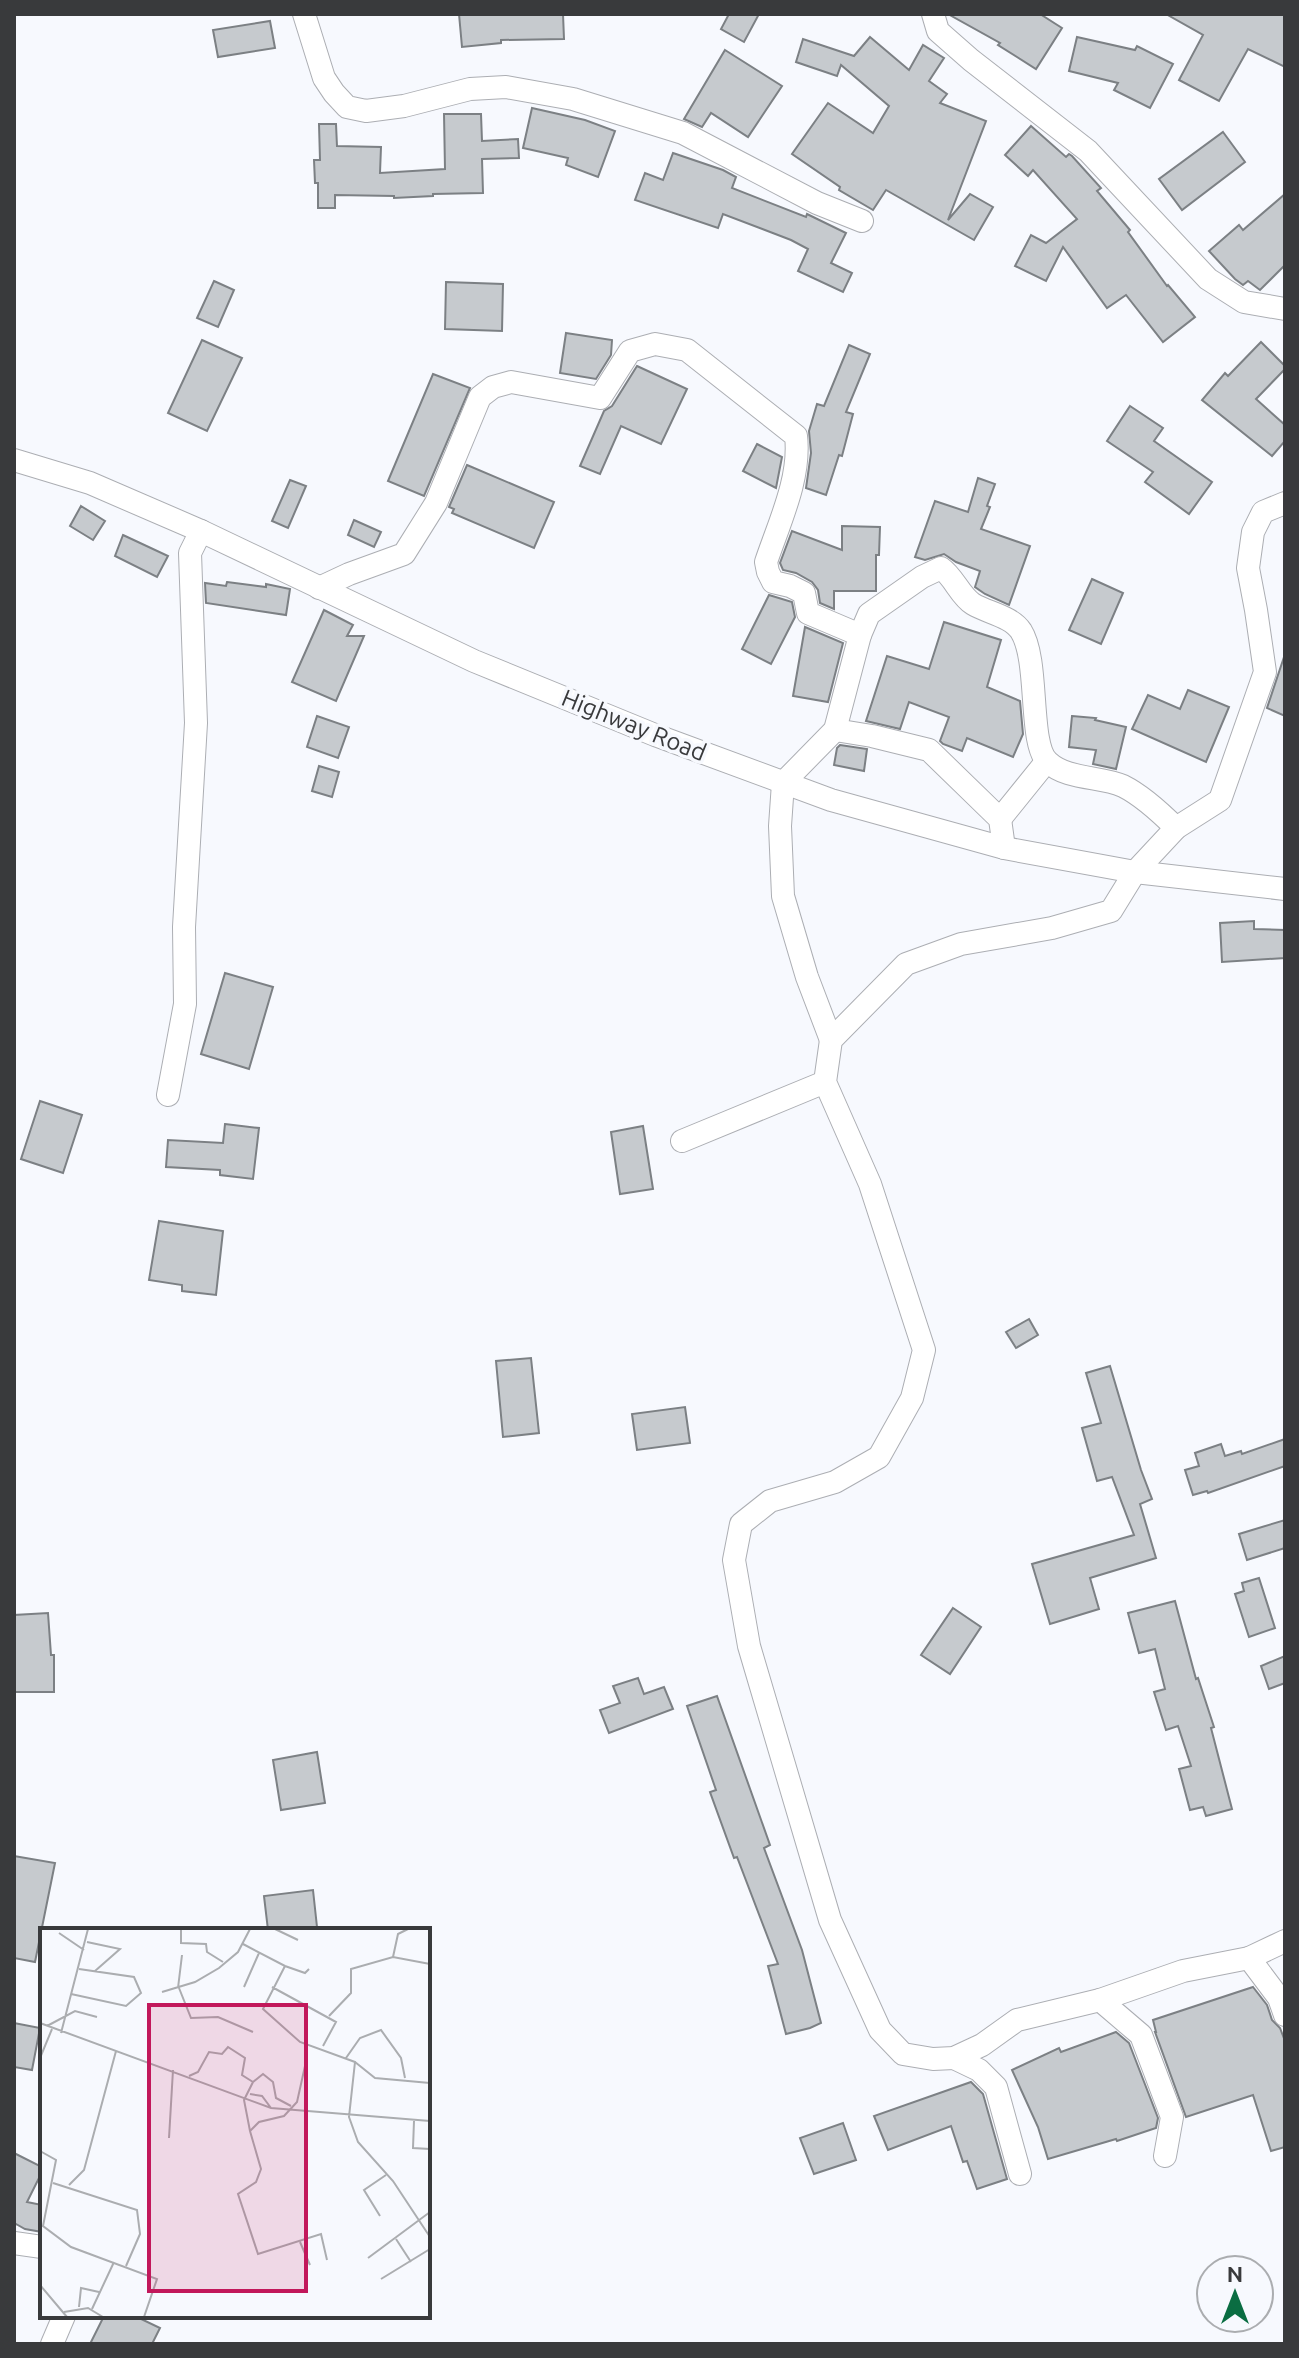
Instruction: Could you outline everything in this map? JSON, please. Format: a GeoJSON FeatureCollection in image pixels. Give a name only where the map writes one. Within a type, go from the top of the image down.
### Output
{"type":"FeatureCollection","features":[{"type":"Feature","properties":{"kind":"street"},"geometry":{"type":"LineString","coordinates":[[304,14],[324,78],[347,107],[366,111],[404,106],[470,89],[506,87],[573,99],[683,133],[817,203],[862,221]]}},
{"type":"Feature","properties":{"kind":"street"},"geometry":{"type":"LineString","coordinates":[[933,14],[938,31],[1088,151],[1208,279],[1244,302],[1285,309]]}},
{"type":"Feature","properties":{"kind":"street"},"geometry":{"type":"LineString","coordinates":[[319,588],[404,554],[436,503],[480,397],[493,387],[511,382],[600,398],[630,351],[655,344],[687,350],[796,436],[798,454],[766,562],[768,572],[773,582],[804,593],[808,613],[860,635]]}},
{"type":"Feature","properties":{"kind":"street","name":"Highway Road"},"geometry":{"type":"LineString","coordinates":[[14,460],[90,483],[201,531],[474,661],[655,735],[831,800],[1004,848],[1135,872],[1285,889]]}},
{"type":"Feature","properties":{"kind":"street"},"geometry":{"type":"LineString","coordinates":[[831,1040],[906,964],[961,944],[1052,928],[1111,911],[1135,872],[1176,828],[1220,800],[1265,672],[1248,568],[1253,532],[1263,512],[1285,503]]}},
{"type":"Feature","properties":{"kind":"street"},"geometry":{"type":"LineString","coordinates":[[168,1095],[185,1004],[184,927],[196,723],[190,553],[201,531]]}},
{"type":"Feature","properties":{"kind":"street"},"geometry":{"type":"LineString","coordinates":[[1176,828],[1160,812],[1123,786],[1062,770],[1046,762],[1039,746],[1029,654],[1020,630],[1002,617],[970,603],[941,568],[922,577],[869,614],[860,635],[835,730],[783,783],[780,826],[783,896],[807,977],[831,1040],[825,1082],[870,1184],[924,1350],[912,1398],[879,1457],[835,1482],[770,1501],[741,1524],[734,1560],[749,1646],[830,1920],[880,2030],[903,2054],[933,2059],[954,2058],[982,2045],[1017,2020],[1100,2000],[1183,1971],[1249,1958],[1285,1941]]}},
{"type":"Feature","properties":{"kind":"street"},"geometry":{"type":"LineString","coordinates":[[835,730],[929,750],[1000,819],[1004,848]]}},
{"type":"Feature","properties":{"kind":"street"},"geometry":{"type":"LineString","coordinates":[[1000,819],[1046,762]]}},
{"type":"Feature","properties":{"kind":"street"},"geometry":{"type":"LineString","coordinates":[[682,1141],[825,1082]]}},
{"type":"Feature","properties":{"kind":"street"},"geometry":{"type":"LineString","coordinates":[[1249,1958],[1279,1998],[1285,2015]]}},
{"type":"Feature","properties":{"kind":"street"},"geometry":{"type":"LineString","coordinates":[[1100,2000],[1141,2035],[1172,2117],[1165,2156]]}},
{"type":"Feature","properties":{"kind":"street"},"geometry":{"type":"LineString","coordinates":[[954,2058],[979,2070],[996,2087],[1020,2174]]}},
{"type":"Feature","properties":{"kind":"street"},"geometry":{"type":"LineString","coordinates":[[14,2243],[40,2247]]}},
{"type":"Feature","properties":{"kind":"street"},"geometry":{"type":"LineString","coordinates":[[52,2344],[63,2318]]}},
{"type":"Feature","properties":{"kind":"building"},"geometry":{"type":"Polygon","coordinates":[[[459,14],[563,14],[564,39],[501,40],[501,43],[462,47],[459,14]]]}},
{"type":"Feature","properties":{"kind":"building"},"geometry":{"type":"Polygon","coordinates":[[[729,14],[759,14],[744,42],[721,29],[729,14]]]}},
{"type":"Feature","properties":{"kind":"building"},"geometry":{"type":"Polygon","coordinates":[[[948,14],[1040,14],[1062,28],[1036,69],[998,45],[1000,43],[948,14]]]}},
{"type":"Feature","properties":{"kind":"building"},"geometry":{"type":"Polygon","coordinates":[[[1166,14],[1285,14],[1285,67],[1248,49],[1219,101],[1179,80],[1203,35],[1166,14]]]}},
{"type":"Feature","properties":{"kind":"building"},"geometry":{"type":"Polygon","coordinates":[[[270,21],[275,48],[218,57],[213,30],[270,21]]]}},
{"type":"Feature","properties":{"kind":"building"},"geometry":{"type":"Polygon","coordinates":[[[870,37],[909,70],[923,45],[944,58],[929,81],[947,94],[940,103],[986,121],[948,220],[970,194],[993,207],[974,240],[886,190],[873,210],[839,190],[840,187],[792,154],[828,103],[873,133],[889,106],[841,65],[837,76],[796,62],[803,39],[854,56],[870,37]]]}},
{"type":"Feature","properties":{"kind":"building"},"geometry":{"type":"Polygon","coordinates":[[[1077,37],[1135,50],[1137,46],[1173,64],[1150,108],[1114,90],[1118,83],[1069,71],[1077,37]]]}},
{"type":"Feature","properties":{"kind":"building"},"geometry":{"type":"Polygon","coordinates":[[[725,50],[782,86],[748,137],[711,113],[702,127],[684,119],[725,50]]]}},
{"type":"Feature","properties":{"kind":"building"},"geometry":{"type":"Polygon","coordinates":[[[532,108],[585,120],[615,131],[598,177],[566,165],[568,158],[523,148],[532,108]]]}},
{"type":"Feature","properties":{"kind":"building"},"geometry":{"type":"Polygon","coordinates":[[[444,114],[481,114],[482,141],[518,139],[519,158],[482,159],[483,193],[394,198],[335,195],[335,208],[318,208],[314,160],[320,160],[319,124],[336,124],[337,146],[381,147],[380,173],[445,169],[444,114]]]}},
{"type":"Feature","properties":{"kind":"building"},"geometry":{"type":"Polygon","coordinates":[[[1031,126],[1066,157],[1069,154],[1072,156],[1101,188],[1097,191],[1130,230],[1128,232],[1167,286],[1195,317],[1163,342],[1126,295],[1107,308],[1063,247],[1046,281],[1015,266],[1031,235],[1046,243],[1077,219],[1033,170],[1028,176],[1005,155],[1031,126]]]}},
{"type":"Feature","properties":{"kind":"building"},"geometry":{"type":"Polygon","coordinates":[[[1223,132],[1245,162],[1182,210],[1159,179],[1223,132]]]}},
{"type":"Feature","properties":{"kind":"building"},"geometry":{"type":"Polygon","coordinates":[[[673,153],[736,177],[732,188],[806,217],[807,214],[846,233],[831,263],[852,273],[843,292],[798,271],[808,249],[791,240],[723,214],[718,228],[635,200],[645,173],[663,180],[673,153]]]}},
{"type":"Feature","properties":{"kind":"building"},"geometry":{"type":"Polygon","coordinates":[[[1285,194],[1285,265],[1260,290],[1248,281],[1243,285],[1209,251],[1239,225],[1243,230],[1285,194]]]}},
{"type":"Feature","properties":{"kind":"building"},"geometry":{"type":"Polygon","coordinates":[[[214,281],[234,290],[218,327],[197,318],[214,281]]]}},
{"type":"Feature","properties":{"kind":"building"},"geometry":{"type":"Polygon","coordinates":[[[446,282],[503,284],[502,331],[445,329],[446,282]]]}},
{"type":"Feature","properties":{"kind":"building"},"geometry":{"type":"Polygon","coordinates":[[[566,333],[612,340],[611,355],[596,379],[560,373],[566,333]]]}},
{"type":"Feature","properties":{"kind":"building"},"geometry":{"type":"Polygon","coordinates":[[[202,340],[242,358],[207,431],[168,413],[202,340]]]}},
{"type":"Feature","properties":{"kind":"building"},"geometry":{"type":"Polygon","coordinates":[[[1261,342],[1285,366],[1256,399],[1285,425],[1285,441],[1272,456],[1202,400],[1225,373],[1228,376],[1261,342]]]}},
{"type":"Feature","properties":{"kind":"building"},"geometry":{"type":"Polygon","coordinates":[[[849,345],[870,354],[846,412],[853,414],[842,456],[839,455],[826,495],[806,488],[811,453],[809,431],[817,404],[824,406],[849,345]]]}},
{"type":"Feature","properties":{"kind":"building"},"geometry":{"type":"Polygon","coordinates":[[[637,366],[687,389],[661,444],[621,426],[600,474],[580,466],[604,411],[612,406],[637,366]]]}},
{"type":"Feature","properties":{"kind":"building"},"geometry":{"type":"Polygon","coordinates":[[[433,374],[470,388],[424,496],[388,481],[433,374]]]}},
{"type":"Feature","properties":{"kind":"building"},"geometry":{"type":"Polygon","coordinates":[[[1130,406],[1163,428],[1154,441],[1212,482],[1189,514],[1145,482],[1153,472],[1107,441],[1130,406]]]}},
{"type":"Feature","properties":{"kind":"building"},"geometry":{"type":"Polygon","coordinates":[[[757,444],[782,457],[776,488],[743,471],[757,444]]]}},
{"type":"Feature","properties":{"kind":"building"},"geometry":{"type":"Polygon","coordinates":[[[467,465],[554,502],[534,548],[452,513],[454,509],[449,507],[467,465]]]}},
{"type":"Feature","properties":{"kind":"building"},"geometry":{"type":"Polygon","coordinates":[[[978,478],[995,484],[981,529],[1030,546],[1009,605],[975,587],[980,571],[944,554],[925,560],[915,557],[935,501],[968,512],[978,478]]]}},
{"type":"Feature","properties":{"kind":"building"},"geometry":{"type":"Polygon","coordinates":[[[290,480],[306,486],[288,528],[272,521],[290,480]]]}},
{"type":"Feature","properties":{"kind":"building"},"geometry":{"type":"Polygon","coordinates":[[[81,506],[105,521],[93,540],[70,526],[81,506]]]}},
{"type":"Feature","properties":{"kind":"building"},"geometry":{"type":"Polygon","coordinates":[[[354,520],[381,532],[374,547],[348,535],[354,520]]]}},
{"type":"Feature","properties":{"kind":"building"},"geometry":{"type":"Polygon","coordinates":[[[842,526],[880,527],[876,591],[834,591],[834,609],[820,603],[818,590],[812,582],[783,570],[780,563],[792,531],[842,550],[842,526]]]}},
{"type":"Feature","properties":{"kind":"building"},"geometry":{"type":"Polygon","coordinates":[[[123,535],[168,556],[157,577],[115,556],[123,535]]]}},
{"type":"Feature","properties":{"kind":"building"},"geometry":{"type":"Polygon","coordinates":[[[1092,579],[1123,593],[1101,644],[1069,630],[1092,579]]]}},
{"type":"Feature","properties":{"kind":"building"},"geometry":{"type":"Polygon","coordinates":[[[227,582],[290,589],[286,615],[206,603],[205,583],[226,586],[227,582]]]}},
{"type":"Feature","properties":{"kind":"building"},"geometry":{"type":"Polygon","coordinates":[[[769,595],[792,602],[795,617],[771,664],[742,649],[769,595]]]}},
{"type":"Feature","properties":{"kind":"building"},"geometry":{"type":"Polygon","coordinates":[[[324,610],[353,625],[347,636],[364,636],[336,701],[292,682],[324,610]]]}},
{"type":"Feature","properties":{"kind":"building"},"geometry":{"type":"Polygon","coordinates":[[[944,622],[1001,640],[987,687],[1020,701],[1023,734],[1013,757],[967,738],[962,751],[943,744],[940,741],[949,717],[909,702],[900,729],[866,721],[887,656],[929,669],[944,622]]]}},
{"type":"Feature","properties":{"kind":"building"},"geometry":{"type":"Polygon","coordinates":[[[805,627],[843,643],[828,702],[793,696],[805,627]]]}},
{"type":"Feature","properties":{"kind":"building"},"geometry":{"type":"Polygon","coordinates":[[[1285,654],[1285,716],[1267,708],[1285,654]]]}},
{"type":"Feature","properties":{"kind":"building"},"geometry":{"type":"Polygon","coordinates":[[[1188,690],[1229,707],[1206,762],[1132,729],[1148,695],[1180,709],[1188,690]]]}},
{"type":"Feature","properties":{"kind":"building"},"geometry":{"type":"Polygon","coordinates":[[[317,716],[349,727],[338,758],[307,747],[317,716]]]}},
{"type":"Feature","properties":{"kind":"building"},"geometry":{"type":"Polygon","coordinates":[[[1072,716],[1096,718],[1126,727],[1116,769],[1093,764],[1096,750],[1069,747],[1072,716]]]}},
{"type":"Feature","properties":{"kind":"building"},"geometry":{"type":"Polygon","coordinates":[[[840,745],[867,749],[864,771],[834,765],[840,745]]]}},
{"type":"Feature","properties":{"kind":"building"},"geometry":{"type":"Polygon","coordinates":[[[319,766],[339,772],[332,797],[312,791],[319,766]]]}},
{"type":"Feature","properties":{"kind":"building"},"geometry":{"type":"Polygon","coordinates":[[[1254,921],[1254,929],[1285,930],[1285,958],[1222,962],[1220,923],[1254,921]]]}},
{"type":"Feature","properties":{"kind":"building"},"geometry":{"type":"Polygon","coordinates":[[[225,973],[273,987],[249,1069],[201,1054],[225,973]]]}},
{"type":"Feature","properties":{"kind":"building"},"geometry":{"type":"Polygon","coordinates":[[[40,1101],[82,1115],[63,1173],[21,1159],[40,1101]]]}},
{"type":"Feature","properties":{"kind":"building"},"geometry":{"type":"Polygon","coordinates":[[[225,1124],[259,1128],[253,1179],[220,1175],[220,1170],[166,1167],[168,1140],[223,1143],[225,1124]]]}},
{"type":"Feature","properties":{"kind":"building"},"geometry":{"type":"Polygon","coordinates":[[[643,1126],[653,1189],[620,1194],[611,1132],[643,1126]]]}},
{"type":"Feature","properties":{"kind":"building"},"geometry":{"type":"Polygon","coordinates":[[[159,1221],[223,1231],[216,1295],[182,1291],[182,1285],[149,1280],[159,1221]]]}},
{"type":"Feature","properties":{"kind":"building"},"geometry":{"type":"Polygon","coordinates":[[[1029,1319],[1038,1335],[1016,1348],[1006,1332],[1029,1319]]]}},
{"type":"Feature","properties":{"kind":"building"},"geometry":{"type":"Polygon","coordinates":[[[531,1358],[539,1433],[503,1437],[496,1361],[531,1358]]]}},
{"type":"Feature","properties":{"kind":"building"},"geometry":{"type":"Polygon","coordinates":[[[1110,1366],[1152,1499],[1140,1504],[1156,1558],[1090,1578],[1099,1609],[1050,1624],[1032,1564],[1134,1535],[1112,1477],[1097,1481],[1082,1428],[1101,1423],[1086,1373],[1110,1366]]]}},
{"type":"Feature","properties":{"kind":"building"},"geometry":{"type":"Polygon","coordinates":[[[685,1407],[690,1443],[637,1450],[632,1414],[685,1407]]]}},
{"type":"Feature","properties":{"kind":"building"},"geometry":{"type":"Polygon","coordinates":[[[1285,1439],[1285,1466],[1208,1493],[1193,1495],[1185,1470],[1199,1466],[1195,1453],[1221,1444],[1225,1456],[1241,1451],[1242,1454],[1285,1439]]]}},
{"type":"Feature","properties":{"kind":"building"},"geometry":{"type":"Polygon","coordinates":[[[1285,1520],[1285,1548],[1247,1560],[1239,1534],[1285,1520]]]}},
{"type":"Feature","properties":{"kind":"building"},"geometry":{"type":"Polygon","coordinates":[[[1259,1578],[1275,1628],[1249,1637],[1235,1594],[1244,1591],[1242,1583],[1259,1578]]]}},
{"type":"Feature","properties":{"kind":"building"},"geometry":{"type":"Polygon","coordinates":[[[1175,1601],[1196,1679],[1214,1727],[1211,1728],[1232,1809],[1206,1816],[1203,1807],[1190,1810],[1179,1769],[1191,1766],[1178,1726],[1166,1730],[1154,1692],[1165,1689],[1155,1649],[1139,1653],[1128,1613],[1175,1601]]]}},
{"type":"Feature","properties":{"kind":"building"},"geometry":{"type":"Polygon","coordinates":[[[953,1608],[981,1627],[950,1674],[921,1655],[953,1608]]]}},
{"type":"Feature","properties":{"kind":"building"},"geometry":{"type":"Polygon","coordinates":[[[48,1613],[51,1655],[54,1655],[54,1692],[14,1692],[14,1615],[48,1613]]]}},
{"type":"Feature","properties":{"kind":"building"},"geometry":{"type":"Polygon","coordinates":[[[1285,1656],[1285,1683],[1269,1689],[1261,1666],[1285,1656]]]}},
{"type":"Feature","properties":{"kind":"building"},"geometry":{"type":"Polygon","coordinates":[[[638,1678],[644,1694],[664,1687],[673,1709],[609,1733],[600,1710],[620,1703],[613,1686],[638,1678]]]}},
{"type":"Feature","properties":{"kind":"building"},"geometry":{"type":"Polygon","coordinates":[[[717,1696],[770,1845],[764,1848],[802,1950],[821,2023],[786,2034],[768,1966],[778,1964],[710,1792],[716,1790],[687,1706],[717,1696]]]}},
{"type":"Feature","properties":{"kind":"building"},"geometry":{"type":"Polygon","coordinates":[[[317,1752],[325,1803],[281,1810],[273,1760],[317,1752]]]}},
{"type":"Feature","properties":{"kind":"building"},"geometry":{"type":"Polygon","coordinates":[[[14,1856],[55,1863],[35,1962],[14,1958],[14,1856]]]}},
{"type":"Feature","properties":{"kind":"building"},"geometry":{"type":"Polygon","coordinates":[[[313,1890],[317,1927],[268,1928],[264,1896],[313,1890]]]}},
{"type":"Feature","properties":{"kind":"building"},"geometry":{"type":"Polygon","coordinates":[[[1253,1987],[1267,2005],[1285,2041],[1285,2147],[1271,2151],[1253,2095],[1186,2117],[1153,2020],[1253,1987]]]}},
{"type":"Feature","properties":{"kind":"building"},"geometry":{"type":"Polygon","coordinates":[[[14,2023],[40,2028],[32,2070],[14,2067],[14,2023]]]}},
{"type":"Feature","properties":{"kind":"building"},"geometry":{"type":"Polygon","coordinates":[[[1116,2032],[1129,2043],[1158,2118],[1156,2128],[1048,2159],[1038,2127],[1012,2070],[1059,2048],[1061,2052],[1116,2032]]]}},
{"type":"Feature","properties":{"kind":"building"},"geometry":{"type":"Polygon","coordinates":[[[971,2082],[983,2094],[1007,2179],[977,2189],[967,2161],[963,2162],[951,2126],[888,2150],[874,2116],[971,2082]]]}},
{"type":"Feature","properties":{"kind":"building"},"geometry":{"type":"Polygon","coordinates":[[[843,2123],[856,2160],[814,2174],[800,2138],[843,2123]]]}},
{"type":"Feature","properties":{"kind":"building"},"geometry":{"type":"Polygon","coordinates":[[[14,2153],[40,2166],[40,2176],[27,2202],[40,2205],[40,2232],[16,2224],[14,2227],[14,2153]]]}},
{"type":"Feature","properties":{"kind":"building"},"geometry":{"type":"Polygon","coordinates":[[[103,2318],[139,2318],[160,2328],[152,2344],[90,2344],[103,2318]]]}}]}
